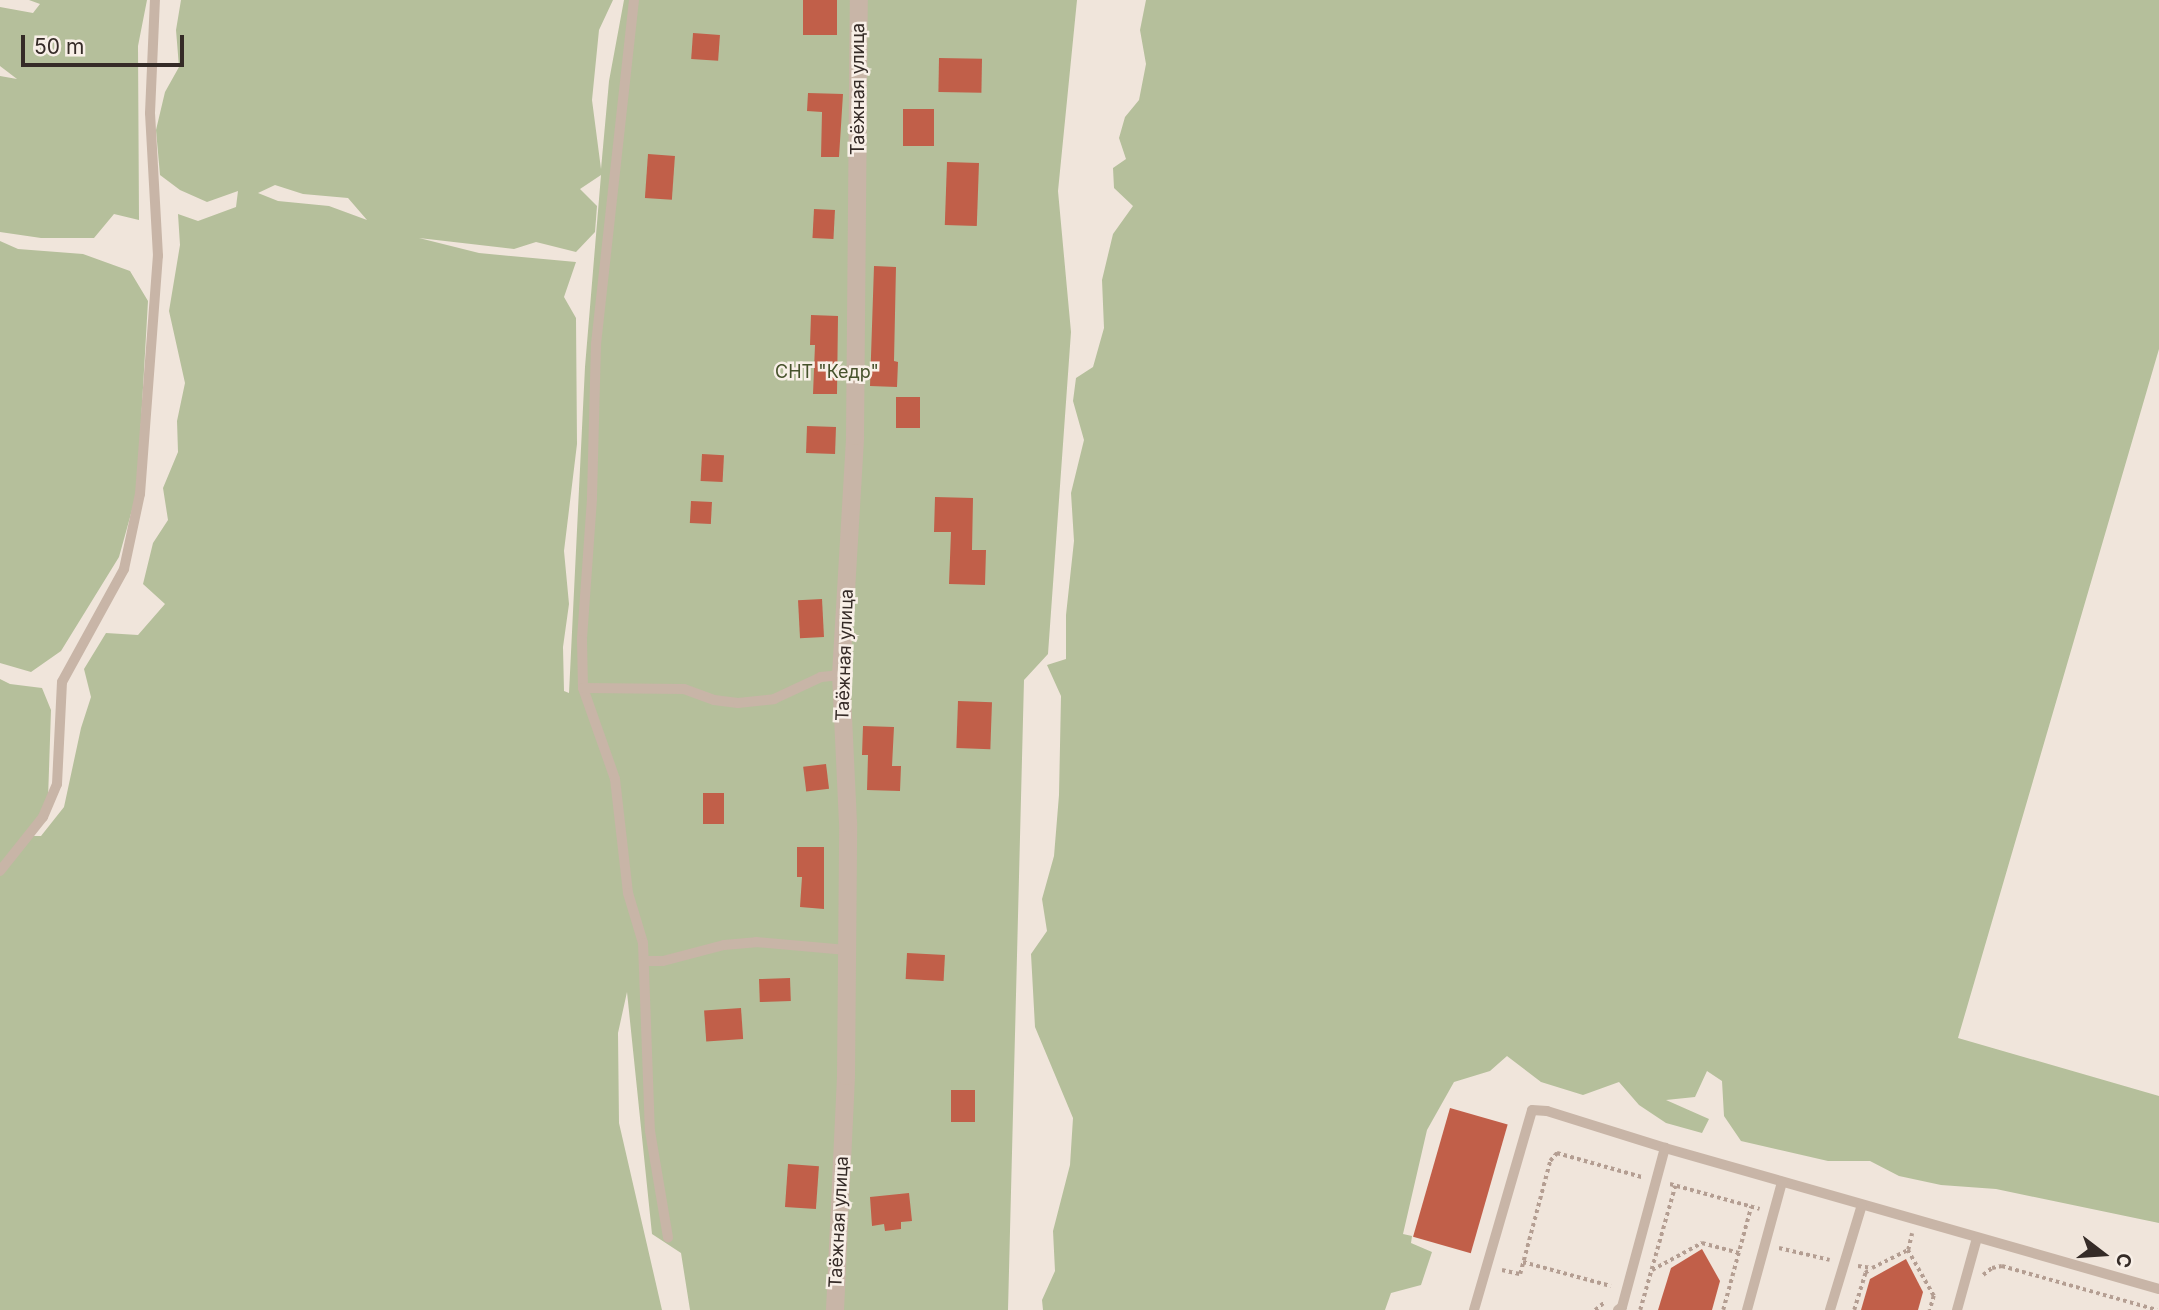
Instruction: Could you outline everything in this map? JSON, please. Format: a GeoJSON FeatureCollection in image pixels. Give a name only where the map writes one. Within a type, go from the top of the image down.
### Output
{"type":"FeatureCollection","features":[{"type":"Feature","properties":{"kind":"street","name":"Таёжная улица"},"geometry":{"type":"LineString","coordinates":[[835,1310],[846,1076],[848,823],[841,675],[855,436],[859,0]]}},
{"type":"Feature","properties":{"kind":"lane"},"geometry":{"type":"LineString","coordinates":[[0,871],[43,817],[57,784],[62,682],[124,569],[140,494],[158,256],[150,113],[155,0]]}},
{"type":"Feature","properties":{"kind":"lane"},"geometry":{"type":"LineString","coordinates":[[634,0],[596,344],[592,499],[582,640],[583,688],[615,779],[626,882],[643,943],[650,1131],[668,1237]]}},
{"type":"Feature","properties":{"kind":"lane"},"geometry":{"type":"LineString","coordinates":[[583,688],[684,689],[714,700],[738,703],[774,699],[821,677],[841,675]]}},
{"type":"Feature","properties":{"kind":"lane"},"geometry":{"type":"LineString","coordinates":[[645,961],[663,961],[724,944],[756,942],[847,950]]}},
{"type":"Feature","properties":{"kind":"lane"},"geometry":{"type":"LineString","coordinates":[[1474,1310],[1532,1110],[1546,1111],[1782,1182],[2159,1289]]}},
{"type":"Feature","properties":{"kind":"lane"},"geometry":{"type":"LineString","coordinates":[[1618,1310],[1622,1307],[1665,1148]]}},
{"type":"Feature","properties":{"kind":"lane"},"geometry":{"type":"LineString","coordinates":[[1747,1310],[1782,1182]]}},
{"type":"Feature","properties":{"kind":"lane"},"geometry":{"type":"LineString","coordinates":[[1830,1310],[1862,1205]]}},
{"type":"Feature","properties":{"kind":"lane"},"geometry":{"type":"LineString","coordinates":[[1957,1310],[1977,1238]]}},
{"type":"Feature","properties":{"kind":"path"},"geometry":{"type":"LineString","coordinates":[[1501,1269],[1520,1274],[1550,1161],[1557,1153],[1774,1211]]}},
{"type":"Feature","properties":{"kind":"path"},"geometry":{"type":"LineString","coordinates":[[1640,1310],[1675,1186]]}},
{"type":"Feature","properties":{"kind":"path"},"geometry":{"type":"LineString","coordinates":[[1723,1310],[1751,1207]]}},
{"type":"Feature","properties":{"kind":"path"},"geometry":{"type":"LineString","coordinates":[[1651,1271],[1702,1242],[1740,1253]]}},
{"type":"Feature","properties":{"kind":"path"},"geometry":{"type":"LineString","coordinates":[[1908,1250],[1934,1296],[1930,1310]]}},
{"type":"Feature","properties":{"kind":"path"},"geometry":{"type":"LineString","coordinates":[[1523,1262],[1611,1286]]}},
{"type":"Feature","properties":{"kind":"path"},"geometry":{"type":"LineString","coordinates":[[1980,1281],[1984,1272],[2002,1266],[2157,1310]]}},
{"type":"Feature","properties":{"kind":"path"},"geometry":{"type":"LineString","coordinates":[[1854,1310],[1865,1273],[1872,1268]]}},
{"type":"Feature","properties":{"kind":"green space"},"geometry":{"type":"Polygon","coordinates":[[[29,0],[147,0],[138,46],[139,220],[114,214],[94,238],[41,238],[0,232],[0,76],[17,79],[0,66],[0,7],[33,13],[40,4],[29,0]]]}},
{"type":"Feature","properties":{"kind":"green space","name":"СНТ \"Кедр\""},"geometry":{"type":"Polygon","coordinates":[[[181,0],[613,0],[599,30],[592,100],[601,169],[609,81],[624,0],[1077,0],[1058,191],[1071,332],[1048,654],[1024,680],[1008,1310],[690,1310],[681,1253],[652,1234],[627,992],[618,1033],[619,1123],[662,1310],[0,1310],[0,679],[10,684],[42,688],[51,710],[48,799],[28,836],[41,836],[64,807],[81,728],[91,697],[84,669],[106,633],[138,635],[165,604],[143,584],[153,543],[168,520],[163,488],[178,452],[177,421],[185,383],[169,311],[180,245],[178,214],[198,221],[236,207],[238,191],[207,202],[180,190],[160,175],[156,130],[165,92],[179,67],[176,30],[181,0]],[[601,175],[580,189],[597,206],[595,232],[576,252],[536,242],[514,249],[419,238],[479,253],[576,262],[564,297],[576,318],[577,444],[564,551],[569,604],[563,647],[564,691],[569,693],[585,367],[601,175]],[[275,185],[258,193],[278,201],[329,206],[367,220],[348,198],[303,194],[275,185]]]}},
{"type":"Feature","properties":{"kind":"green space"},"geometry":{"type":"Polygon","coordinates":[[[1146,0],[2159,0],[2159,349],[1958,1038],[2159,1096],[2159,1223],[1996,1189],[1941,1185],[1899,1176],[1870,1161],[1828,1161],[1741,1141],[1724,1116],[1722,1081],[1707,1071],[1695,1097],[1666,1100],[1709,1119],[1702,1133],[1666,1123],[1639,1105],[1619,1082],[1583,1095],[1541,1082],[1507,1056],[1490,1071],[1454,1082],[1427,1130],[1403,1234],[1412,1236],[1411,1243],[1432,1252],[1421,1285],[1391,1293],[1385,1310],[1043,1310],[1042,1300],[1055,1271],[1053,1231],[1070,1165],[1073,1118],[1035,1027],[1031,954],[1047,931],[1042,899],[1054,856],[1059,795],[1061,696],[1047,665],[1066,659],[1066,615],[1074,541],[1071,493],[1084,440],[1073,401],[1076,378],[1093,367],[1104,328],[1102,280],[1113,234],[1133,206],[1114,188],[1113,168],[1126,159],[1119,138],[1125,117],[1139,100],[1146,64],[1140,30],[1146,0]]]}},
{"type":"Feature","properties":{"kind":"green space"},"geometry":{"type":"Polygon","coordinates":[[[0,241],[18,249],[83,254],[130,271],[148,301],[137,492],[119,557],[61,651],[31,672],[0,663],[0,241]]]}},
{"type":"Feature","properties":{"kind":"building"},"geometry":{"type":"Polygon","coordinates":[[[803,0],[837,0],[837,35],[803,35],[803,0]]]}},
{"type":"Feature","properties":{"kind":"building"},"geometry":{"type":"Polygon","coordinates":[[[693,33],[720,35],[718,61],[691,59],[693,33]]]}},
{"type":"Feature","properties":{"kind":"building"},"geometry":{"type":"Polygon","coordinates":[[[939,58],[982,59],[981,93],[938,92],[939,58]]]}},
{"type":"Feature","properties":{"kind":"building"},"geometry":{"type":"Polygon","coordinates":[[[808,93],[843,94],[839,157],[821,157],[822,112],[807,111],[808,93]]]}},
{"type":"Feature","properties":{"kind":"building"},"geometry":{"type":"Polygon","coordinates":[[[903,109],[934,109],[934,146],[903,146],[903,109]]]}},
{"type":"Feature","properties":{"kind":"building"},"geometry":{"type":"Polygon","coordinates":[[[648,154],[675,156],[672,200],[645,198],[648,154]]]}},
{"type":"Feature","properties":{"kind":"building"},"geometry":{"type":"Polygon","coordinates":[[[947,162],[979,163],[977,226],[945,225],[947,162]]]}},
{"type":"Feature","properties":{"kind":"building"},"geometry":{"type":"Polygon","coordinates":[[[814,209],[835,210],[833,239],[812,238],[814,209]]]}},
{"type":"Feature","properties":{"kind":"building"},"geometry":{"type":"Polygon","coordinates":[[[874,266],[896,267],[894,361],[898,362],[897,387],[870,386],[874,266]]]}},
{"type":"Feature","properties":{"kind":"building"},"geometry":{"type":"Polygon","coordinates":[[[811,315],[838,316],[837,394],[813,394],[815,345],[810,345],[811,315]]]}},
{"type":"Feature","properties":{"kind":"building"},"geometry":{"type":"Polygon","coordinates":[[[896,397],[920,397],[920,428],[896,428],[896,397]]]}},
{"type":"Feature","properties":{"kind":"building"},"geometry":{"type":"Polygon","coordinates":[[[807,426],[836,427],[835,454],[806,453],[807,426]]]}},
{"type":"Feature","properties":{"kind":"building"},"geometry":{"type":"Polygon","coordinates":[[[702,454],[724,455],[723,482],[701,481],[702,454]]]}},
{"type":"Feature","properties":{"kind":"building"},"geometry":{"type":"Polygon","coordinates":[[[935,497],[973,498],[972,550],[986,550],[985,585],[949,584],[951,532],[934,532],[935,497]]]}},
{"type":"Feature","properties":{"kind":"building"},"geometry":{"type":"Polygon","coordinates":[[[691,501],[712,502],[711,524],[690,523],[691,501]]]}},
{"type":"Feature","properties":{"kind":"building"},"geometry":{"type":"Polygon","coordinates":[[[822,599],[824,637],[800,638],[798,600],[822,599]]]}},
{"type":"Feature","properties":{"kind":"building"},"geometry":{"type":"Polygon","coordinates":[[[958,701],[992,702],[990,749],[956,748],[958,701]]]}},
{"type":"Feature","properties":{"kind":"building"},"geometry":{"type":"Polygon","coordinates":[[[863,726],[894,727],[892,766],[901,766],[900,791],[867,790],[868,755],[862,755],[863,726]]]}},
{"type":"Feature","properties":{"kind":"building"},"geometry":{"type":"Polygon","coordinates":[[[826,764],[829,789],[806,792],[803,767],[826,764]]]}},
{"type":"Feature","properties":{"kind":"building"},"geometry":{"type":"Polygon","coordinates":[[[703,793],[724,793],[724,824],[703,824],[703,793]]]}},
{"type":"Feature","properties":{"kind":"building"},"geometry":{"type":"Polygon","coordinates":[[[797,847],[824,847],[824,909],[800,907],[802,877],[797,877],[797,847]]]}},
{"type":"Feature","properties":{"kind":"building"},"geometry":{"type":"Polygon","coordinates":[[[907,953],[945,955],[944,981],[906,979],[907,953]]]}},
{"type":"Feature","properties":{"kind":"building"},"geometry":{"type":"Polygon","coordinates":[[[790,978],[791,1001],[760,1002],[759,979],[790,978]]]}},
{"type":"Feature","properties":{"kind":"building"},"geometry":{"type":"Polygon","coordinates":[[[741,1008],[743,1039],[706,1042],[704,1011],[741,1008]]]}},
{"type":"Feature","properties":{"kind":"building"},"geometry":{"type":"Polygon","coordinates":[[[951,1090],[975,1090],[975,1122],[951,1122],[951,1090]]]}},
{"type":"Feature","properties":{"kind":"building"},"geometry":{"type":"Polygon","coordinates":[[[1450,1108],[1508,1125],[1471,1253],[1413,1237],[1450,1108]]]}},
{"type":"Feature","properties":{"kind":"building"},"geometry":{"type":"Polygon","coordinates":[[[788,1164],[819,1166],[816,1209],[785,1207],[788,1164]]]}},
{"type":"Feature","properties":{"kind":"building"},"geometry":{"type":"Polygon","coordinates":[[[909,1193],[912,1221],[901,1222],[901,1229],[885,1231],[884,1224],[872,1226],[870,1197],[909,1193]]]}},
{"type":"Feature","properties":{"kind":"building"},"geometry":{"type":"Polygon","coordinates":[[[1702,1249],[1720,1281],[1712,1310],[1658,1310],[1671,1268],[1702,1249]]]}},
{"type":"Feature","properties":{"kind":"building"},"geometry":{"type":"Polygon","coordinates":[[[1906,1259],[1923,1292],[1918,1310],[1861,1310],[1870,1279],[1906,1259]]]}}]}
